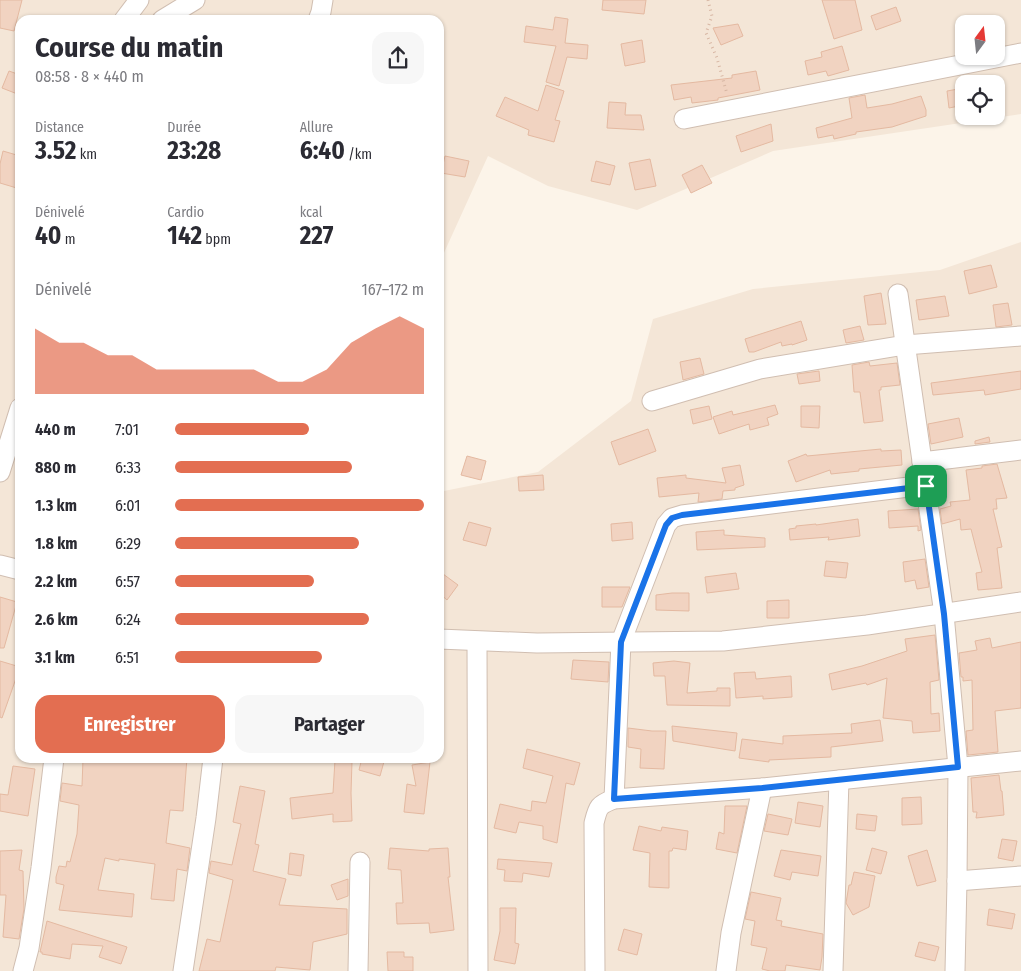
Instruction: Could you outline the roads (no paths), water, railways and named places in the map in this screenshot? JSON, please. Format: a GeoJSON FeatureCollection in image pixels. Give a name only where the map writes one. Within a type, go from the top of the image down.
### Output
{"type":"FeatureCollection","features":[{"type":"Feature","properties":{"kind":"street"},"geometry":{"type":"LineString","coordinates":[[128,15],[139,0]]}},
{"type":"Feature","properties":{"kind":"street"},"geometry":{"type":"LineString","coordinates":[[170,15],[195,0]]}},
{"type":"Feature","properties":{"kind":"street"},"geometry":{"type":"LineString","coordinates":[[320,15],[323,0]]}},
{"type":"Feature","properties":{"kind":"street"},"geometry":{"type":"LineString","coordinates":[[684,118],[1021,53]]}},
{"type":"Feature","properties":{"kind":"street"},"geometry":{"type":"LineString","coordinates":[[898,294],[944,614],[958,767],[955,971]]}},
{"type":"Feature","properties":{"kind":"street"},"geometry":{"type":"LineString","coordinates":[[652,401],[760,368],[905,346],[1021,336]]}},
{"type":"Feature","properties":{"kind":"street"},"geometry":{"type":"LineString","coordinates":[[0,472],[15,424]]}},
{"type":"Feature","properties":{"kind":"street"},"geometry":{"type":"LineString","coordinates":[[922,462],[1021,450]]}},
{"type":"Feature","properties":{"kind":"street"},"geometry":{"type":"LineString","coordinates":[[614,799],[621,642],[666,525],[672,518],[682,515],[926,486]]}},
{"type":"Feature","properties":{"kind":"street"},"geometry":{"type":"LineString","coordinates":[[0,565],[15,569]]}},
{"type":"Feature","properties":{"kind":"street"},"geometry":{"type":"LineString","coordinates":[[444,639],[537,643],[723,641],[867,625],[1021,602]]}},
{"type":"Feature","properties":{"kind":"street"},"geometry":{"type":"LineString","coordinates":[[477,642],[478,971]]}},
{"type":"Feature","properties":{"kind":"street"},"geometry":{"type":"LineString","coordinates":[[595,971],[594,823],[598,810],[603,803],[614,799],[762,788],[1021,761]]}},
{"type":"Feature","properties":{"kind":"street"},"geometry":{"type":"LineString","coordinates":[[24,971],[41,868],[53,763]]}},
{"type":"Feature","properties":{"kind":"street"},"geometry":{"type":"LineString","coordinates":[[183,971],[212,763]]}},
{"type":"Feature","properties":{"kind":"street"},"geometry":{"type":"LineString","coordinates":[[833,971],[840,780]]}},
{"type":"Feature","properties":{"kind":"street"},"geometry":{"type":"LineString","coordinates":[[726,971],[731,933],[762,788]]}},
{"type":"Feature","properties":{"kind":"street"},"geometry":{"type":"LineString","coordinates":[[358,971],[360,862]]}},
{"type":"Feature","properties":{"kind":"street"},"geometry":{"type":"LineString","coordinates":[[957,881],[1021,876]]}}]}
